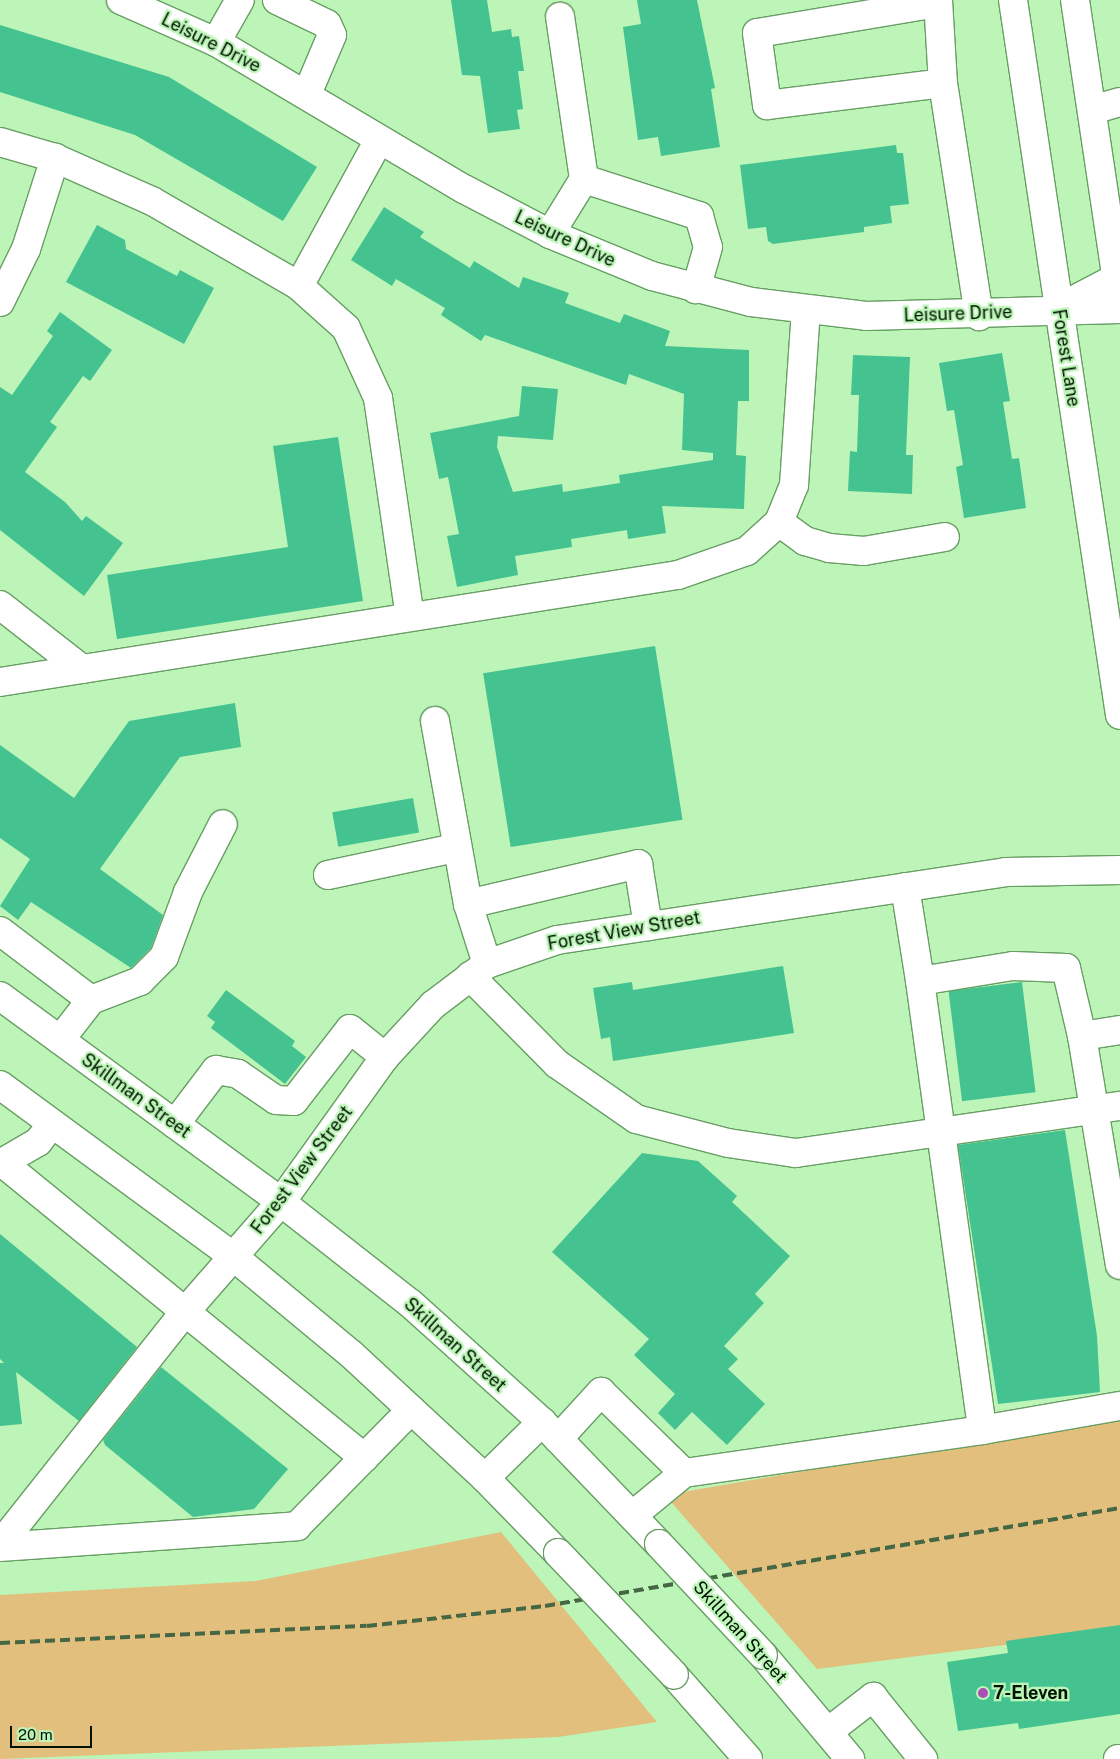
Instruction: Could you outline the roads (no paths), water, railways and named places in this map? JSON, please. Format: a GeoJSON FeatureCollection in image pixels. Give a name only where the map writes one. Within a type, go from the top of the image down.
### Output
{"type":"FeatureCollection","features":[{"type":"Feature","properties":{"kind":"main road","name":"Leisure Drive"},"geometry":{"type":"LineString","coordinates":[[121,0],[216,42],[307,94],[379,140],[550,234],[588,253],[696,289],[806,311],[866,316],[979,316],[1058,308],[1120,309]]}},
{"type":"Feature","properties":{"kind":"main road"},"geometry":{"type":"LineString","coordinates":[[216,42],[240,0]]}},
{"type":"Feature","properties":{"kind":"main road"},"geometry":{"type":"LineString","coordinates":[[276,0],[327,24],[332,36],[307,94]]}},
{"type":"Feature","properties":{"kind":"main road","name":"Forest Lane"},"geometry":{"type":"LineString","coordinates":[[1014,0],[1058,308],[1118,685],[1120,715]]}},
{"type":"Feature","properties":{"kind":"main road"},"geometry":{"type":"LineString","coordinates":[[1075,0],[1119,285]]}},
{"type":"Feature","properties":{"kind":"main road"},"geometry":{"type":"LineString","coordinates":[[943,83],[768,105],[757,33],[938,1],[943,83],[979,316]]}},
{"type":"Feature","properties":{"kind":"main road"},"geometry":{"type":"LineString","coordinates":[[550,234],[584,179],[560,16]]}},
{"type":"Feature","properties":{"kind":"main road"},"geometry":{"type":"LineString","coordinates":[[1092,110],[1120,102]]}},
{"type":"Feature","properties":{"kind":"main road"},"geometry":{"type":"LineString","coordinates":[[299,286],[379,140]]}},
{"type":"Feature","properties":{"kind":"main road"},"geometry":{"type":"LineString","coordinates":[[0,142],[55,158],[152,201],[299,286],[346,328],[378,398],[410,617]]}},
{"type":"Feature","properties":{"kind":"main road"},"geometry":{"type":"LineString","coordinates":[[0,302],[26,249],[55,158]]}},
{"type":"Feature","properties":{"kind":"main road"},"geometry":{"type":"LineString","coordinates":[[584,179],[699,216],[708,247],[696,289]]}},
{"type":"Feature","properties":{"kind":"main road","name":"Leisure Drive"},"geometry":{"type":"LineString","coordinates":[[1058,308],[1119,285]]}},
{"type":"Feature","properties":{"kind":"main road"},"geometry":{"type":"LineString","coordinates":[[0,682],[678,575],[747,551],[780,522],[794,485],[806,311]]}},
{"type":"Feature","properties":{"kind":"main road"},"geometry":{"type":"LineString","coordinates":[[780,522],[805,541],[829,548],[864,551],[945,536]]}},
{"type":"Feature","properties":{"kind":"main road"},"geometry":{"type":"LineString","coordinates":[[0,605],[82,669]]}},
{"type":"Feature","properties":{"kind":"main road"},"geometry":{"type":"LineString","coordinates":[[435,722],[455,848],[468,904],[479,970],[557,1064],[636,1119],[728,1143],[796,1153],[941,1134],[1107,1108]]}},
{"type":"Feature","properties":{"kind":"main road"},"geometry":{"type":"LineString","coordinates":[[60,1040],[91,1000],[140,981],[164,957],[188,892],[223,824]]}},
{"type":"Feature","properties":{"kind":"main road"},"geometry":{"type":"LineString","coordinates":[[328,875],[455,848]]}},
{"type":"Feature","properties":{"kind":"main road"},"geometry":{"type":"LineString","coordinates":[[468,904],[638,864],[648,926]]}},
{"type":"Feature","properties":{"kind":"main road","name":"Forest View Street"},"geometry":{"type":"LineString","coordinates":[[0,1546],[184,1313],[281,1202],[385,1057],[433,1005],[479,970],[557,940],[1006,872],[1120,870]]}},
{"type":"Feature","properties":{"kind":"main road"},"geometry":{"type":"LineString","coordinates":[[905,887],[920,981],[982,1430]]}},
{"type":"Feature","properties":{"kind":"main road"},"geometry":{"type":"LineString","coordinates":[[0,931],[91,1000]]}},
{"type":"Feature","properties":{"kind":"main road"},"geometry":{"type":"LineString","coordinates":[[920,981],[1013,966],[1066,968],[1082,1036],[1107,1108],[1120,1265]]}},
{"type":"Feature","properties":{"kind":"main road","name":"Skillman Street"},"geometry":{"type":"LineString","coordinates":[[0,996],[281,1202],[410,1304],[550,1431],[633,1514],[763,1655],[829,1731],[850,1759]]}},
{"type":"Feature","properties":{"kind":"main road"},"geometry":{"type":"LineString","coordinates":[[175,1124],[216,1070],[238,1074],[276,1100],[294,1101],[350,1029],[385,1057]]}},
{"type":"Feature","properties":{"kind":"main road"},"geometry":{"type":"LineString","coordinates":[[1082,1036],[1120,1030]]}},
{"type":"Feature","properties":{"kind":"main road"},"geometry":{"type":"LineString","coordinates":[[0,1086],[234,1257],[411,1410],[485,1478],[558,1553],[674,1675],[745,1758]]}},
{"type":"Feature","properties":{"kind":"main road"},"geometry":{"type":"LineString","coordinates":[[52,1124],[38,1142],[2,1164],[364,1458]]}},
{"type":"Feature","properties":{"kind":"main road"},"geometry":{"type":"LineString","coordinates":[[485,1478],[600,1392],[684,1473]]}},
{"type":"Feature","properties":{"kind":"main road"},"geometry":{"type":"LineString","coordinates":[[633,1514],[684,1473],[982,1430],[1120,1406]]}},
{"type":"Feature","properties":{"kind":"main road"},"geometry":{"type":"LineString","coordinates":[[0,1546],[297,1526],[411,1410]]}},
{"type":"Feature","properties":{"kind":"main road"},"geometry":{"type":"LineString","coordinates":[[829,1731],[873,1697],[923,1759]]}},
{"type":"Feature","properties":{"kind":"railway"},"geometry":{"type":"LineString","coordinates":[[0,1643],[367,1626],[545,1606],[1120,1508]]}},
{"type":"Feature","properties":{"kind":"place","name":"7-Eleven"},"geometry":{"type":"Point","coordinates":[983,1693]}}]}
